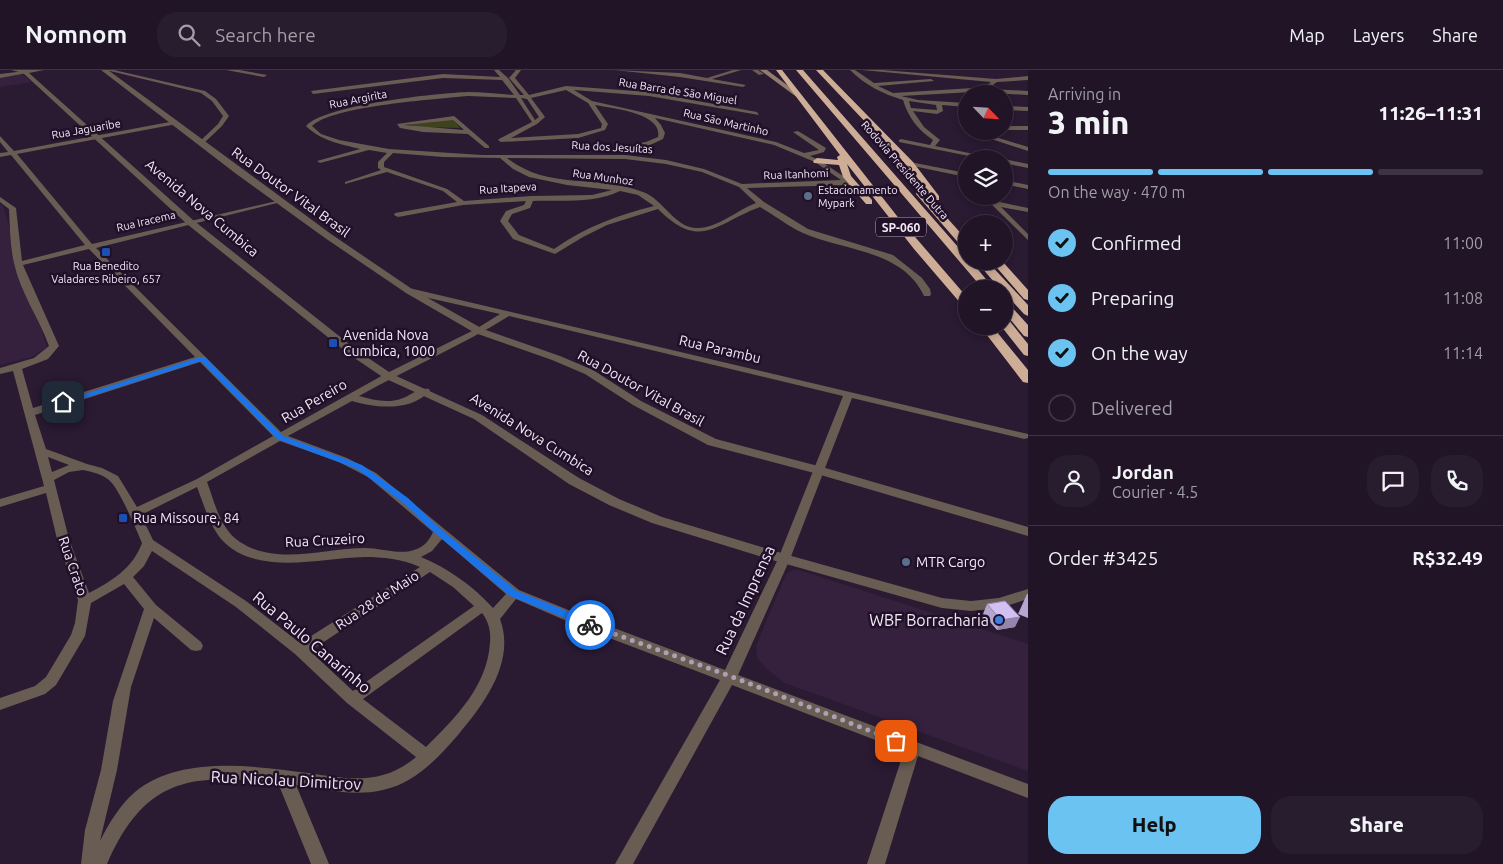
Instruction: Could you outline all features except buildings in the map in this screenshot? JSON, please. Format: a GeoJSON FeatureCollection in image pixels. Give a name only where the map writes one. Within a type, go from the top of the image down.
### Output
{"type":"FeatureCollection","features":[{"type":"Feature","properties":{"kind":"highway","name":"SP-060"},"geometry":{"type":"LineString","coordinates":[[778,70],[932,266],[958,295]]}},
{"type":"Feature","properties":{"kind":"highway","name":"Rodovia Presidente Dutra"},"geometry":{"type":"LineString","coordinates":[[790,70],[968,280]]}},
{"type":"Feature","properties":{"kind":"highway","name":"Rodovia Presidente Dutra"},"geometry":{"type":"LineString","coordinates":[[799,70],[981,280]]}},
{"type":"Feature","properties":{"kind":"highway"},"geometry":{"type":"LineString","coordinates":[[809,70],[856,122]]}},
{"type":"Feature","properties":{"kind":"highway"},"geometry":{"type":"LineString","coordinates":[[819,70],[910,164],[933,194],[953,215]]}},
{"type":"Feature","properties":{"kind":"highway","name":"SP-060"},"geometry":{"type":"LineString","coordinates":[[874,127],[891,151],[900,170],[958,236]]}},
{"type":"Feature","properties":{"kind":"highway"},"geometry":{"type":"LineString","coordinates":[[838,148],[847,176],[851,182],[958,303]]}},
{"type":"Feature","properties":{"kind":"highway"},"geometry":{"type":"LineString","coordinates":[[817,161],[836,163],[843,161]]}},
{"type":"Feature","properties":{"kind":"highway"},"geometry":{"type":"LineString","coordinates":[[989,270],[1028,312]]}},
{"type":"Feature","properties":{"kind":"highway"},"geometry":{"type":"LineString","coordinates":[[1004,270],[1028,297]]}},
{"type":"Feature","properties":{"kind":"highway"},"geometry":{"type":"LineString","coordinates":[[1013,316],[1028,333]]}},
{"type":"Feature","properties":{"kind":"highway"},"geometry":{"type":"LineString","coordinates":[[1013,333],[1028,352]]}},
{"type":"Feature","properties":{"kind":"highway"},"geometry":{"type":"LineString","coordinates":[[993,335],[1028,379]]}},
{"type":"Feature","properties":{"kind":"main road"},"geometry":{"type":"LineString","coordinates":[[762,72],[800,97]]}},
{"type":"Feature","properties":{"kind":"street"},"geometry":{"type":"LineString","coordinates":[[0,76],[11,72],[40,70]]}},
{"type":"Feature","properties":{"kind":"street"},"geometry":{"type":"LineString","coordinates":[[106,70],[198,90],[214,100],[226,116],[220,125],[201,143]]}},
{"type":"Feature","properties":{"kind":"street","name":"Rua Doutor Vital Brasil"},"geometry":{"type":"LineString","coordinates":[[106,70],[279,201],[409,291],[479,331],[556,358],[589,372],[645,407],[712,442],[818,470],[1028,532]]}},
{"type":"Feature","properties":{"kind":"street"},"geometry":{"type":"LineString","coordinates":[[228,70],[264,75]]}},
{"type":"Feature","properties":{"kind":"street"},"geometry":{"type":"LineString","coordinates":[[468,132],[418,129],[402,127],[400,124],[457,118],[468,132],[483,153],[501,140],[541,120],[542,116],[512,78],[519,70]]}},
{"type":"Feature","properties":{"kind":"street"},"geometry":{"type":"LineString","coordinates":[[616,70],[707,79],[743,85]]}},
{"type":"Feature","properties":{"kind":"street"},"geometry":{"type":"LineString","coordinates":[[707,79],[739,70]]}},
{"type":"Feature","properties":{"kind":"street"},"geometry":{"type":"LineString","coordinates":[[754,70],[762,72]]}},
{"type":"Feature","properties":{"kind":"street"},"geometry":{"type":"LineString","coordinates":[[852,70],[871,85],[890,95],[906,100],[958,104]]}},
{"type":"Feature","properties":{"kind":"street"},"geometry":{"type":"LineString","coordinates":[[864,70],[996,81],[1028,78]]}},
{"type":"Feature","properties":{"kind":"street","name":"Avenida Nova Cumbica"},"geometry":{"type":"LineString","coordinates":[[25,72],[190,222],[354,352],[388,376],[478,417],[574,481],[614,502],[657,520],[784,559],[942,603],[972,606],[1000,603],[1028,594]]}},
{"type":"Feature","properties":{"kind":"street"},"geometry":{"type":"LineString","coordinates":[[490,78],[498,72],[506,80],[535,123]]}},
{"type":"Feature","properties":{"kind":"street"},"geometry":{"type":"LineString","coordinates":[[312,92],[443,76],[506,80]]}},
{"type":"Feature","properties":{"kind":"street"},"geometry":{"type":"LineString","coordinates":[[871,85],[955,78]]}},
{"type":"Feature","properties":{"kind":"street"},"geometry":{"type":"LineString","coordinates":[[990,85],[996,81]]}},
{"type":"Feature","properties":{"kind":"street"},"geometry":{"type":"LineString","coordinates":[[501,140],[578,136],[599,131],[605,127],[605,124],[590,102],[566,88]]}},
{"type":"Feature","properties":{"kind":"street","name":"Rua Barra de São Miguel"},"geometry":{"type":"LineString","coordinates":[[527,96],[566,88],[649,94],[757,114]]}},
{"type":"Feature","properties":{"kind":"street"},"geometry":{"type":"LineString","coordinates":[[890,95],[958,91]]}},
{"type":"Feature","properties":{"kind":"street"},"geometry":{"type":"LineString","coordinates":[[1013,92],[1028,93]]}},
{"type":"Feature","properties":{"kind":"street","name":"Rua Argirita"},"geometry":{"type":"LineString","coordinates":[[391,152],[321,135],[310,129],[309,126],[314,121],[331,114],[372,105],[454,95],[527,96]]}},
{"type":"Feature","properties":{"kind":"street"},"geometry":{"type":"LineString","coordinates":[[906,100],[908,109],[920,128],[937,140],[932,146]]}},
{"type":"Feature","properties":{"kind":"street","name":"Rua São Martinho"},"geometry":{"type":"LineString","coordinates":[[590,102],[757,139],[805,155],[851,182]]}},
{"type":"Feature","properties":{"kind":"street"},"geometry":{"type":"LineString","coordinates":[[908,109],[937,112],[940,111],[939,103]]}},
{"type":"Feature","properties":{"kind":"street"},"geometry":{"type":"LineString","coordinates":[[1013,108],[1028,109]]}},
{"type":"Feature","properties":{"kind":"street"},"geometry":{"type":"LineString","coordinates":[[607,154],[657,141],[662,136],[659,126],[648,115]]}},
{"type":"Feature","properties":{"kind":"street"},"geometry":{"type":"LineString","coordinates":[[659,126],[664,121],[672,120]]}},
{"type":"Feature","properties":{"kind":"street","name":"Rua Jaguaribe"},"geometry":{"type":"LineString","coordinates":[[0,155],[175,123]]}},
{"type":"Feature","properties":{"kind":"street"},"geometry":{"type":"LineString","coordinates":[[1013,128],[1028,128]]}},
{"type":"Feature","properties":{"kind":"street"},"geometry":{"type":"LineString","coordinates":[[796,132],[823,148],[822,152],[805,155]]}},
{"type":"Feature","properties":{"kind":"street"},"geometry":{"type":"LineString","coordinates":[[509,136],[518,139]]}},
{"type":"Feature","properties":{"kind":"street"},"geometry":{"type":"LineString","coordinates":[[0,138],[90,246],[280,437],[360,467],[405,500],[439,532],[514,593],[563,614],[1028,790]]}},
{"type":"Feature","properties":{"kind":"street"},"geometry":{"type":"LineString","coordinates":[[1000,140],[1028,149]]}},
{"type":"Feature","properties":{"kind":"street"},"geometry":{"type":"LineString","coordinates":[[901,141],[958,151]]}},
{"type":"Feature","properties":{"kind":"street"},"geometry":{"type":"LineString","coordinates":[[320,161],[369,148]]}},
{"type":"Feature","properties":{"kind":"street"},"geometry":{"type":"LineString","coordinates":[[625,156],[623,152],[628,148]]}},
{"type":"Feature","properties":{"kind":"street"},"geometry":{"type":"LineString","coordinates":[[391,152],[380,165],[386,171],[445,190],[463,203]]}},
{"type":"Feature","properties":{"kind":"street","name":"Rua dos Jesuítas"},"geometry":{"type":"LineString","coordinates":[[391,152],[460,156],[483,153],[499,156],[607,154],[666,162],[691,168],[741,186],[760,204],[804,231],[890,257],[919,280],[926,289],[927,294]]}},
{"type":"Feature","properties":{"kind":"street","name":"Rua Munhoz"},"geometry":{"type":"LineString","coordinates":[[499,156],[521,171],[533,176],[556,181],[620,189],[646,196],[687,228],[697,230],[707,228],[760,204]]}},
{"type":"Feature","properties":{"kind":"street"},"geometry":{"type":"LineString","coordinates":[[1013,163],[1028,166]]}},
{"type":"Feature","properties":{"kind":"street"},"geometry":{"type":"LineString","coordinates":[[910,164],[958,173]]}},
{"type":"Feature","properties":{"kind":"street"},"geometry":{"type":"LineString","coordinates":[[347,183],[386,171]]}},
{"type":"Feature","properties":{"kind":"street","name":"Rua Itanhomi"},"geometry":{"type":"LineString","coordinates":[[741,186],[851,182]]}},
{"type":"Feature","properties":{"kind":"street"},"geometry":{"type":"LineString","coordinates":[[1013,184],[1028,187]]}},
{"type":"Feature","properties":{"kind":"street","name":"Rua Itapeva"},"geometry":{"type":"LineString","coordinates":[[398,214],[463,203],[531,198],[592,197],[608,194],[620,189]]}},
{"type":"Feature","properties":{"kind":"street"},"geometry":{"type":"LineString","coordinates":[[531,198],[527,206],[509,213],[504,222],[516,237],[555,252],[595,226],[614,218],[659,207]]}},
{"type":"Feature","properties":{"kind":"street"},"geometry":{"type":"LineString","coordinates":[[0,199],[12,208],[18,264],[54,346],[52,350],[40,358],[0,371]]}},
{"type":"Feature","properties":{"kind":"street","name":"Rua Iracema"},"geometry":{"type":"LineString","coordinates":[[18,264],[279,201]]}},
{"type":"Feature","properties":{"kind":"street"},"geometry":{"type":"LineString","coordinates":[[995,205],[1028,237]]}},
{"type":"Feature","properties":{"kind":"street"},"geometry":{"type":"LineString","coordinates":[[1003,205],[1028,210]]}},
{"type":"Feature","properties":{"kind":"street","name":"Rua Parambu"},"geometry":{"type":"LineString","coordinates":[[409,291],[508,312],[1024,436]]}},
{"type":"Feature","properties":{"kind":"street","name":"Rua Pereiro"},"geometry":{"type":"LineString","coordinates":[[135,513],[201,481],[388,376],[479,331],[508,312]]}},
{"type":"Feature","properties":{"kind":"street"},"geometry":{"type":"LineString","coordinates":[[29,413],[202,358]]}},
{"type":"Feature","properties":{"kind":"street","name":"Rua Crato"},"geometry":{"type":"LineString","coordinates":[[0,704],[40,690],[51,681],[78,636],[85,600],[63,540],[41,451],[17,367]]}},
{"type":"Feature","properties":{"kind":"street"},"geometry":{"type":"LineString","coordinates":[[350,397],[376,404],[394,405],[412,400],[425,392]]}},
{"type":"Feature","properties":{"kind":"street","name":"Rua da Imprensa"},"geometry":{"type":"LineString","coordinates":[[624,864],[730,676],[784,559],[849,394]]}},
{"type":"Feature","properties":{"kind":"street"},"geometry":{"type":"LineString","coordinates":[[41,451],[84,467],[98,470],[114,478],[135,513],[148,543],[141,560],[125,577],[111,587],[85,600]]}},
{"type":"Feature","properties":{"kind":"street"},"geometry":{"type":"LineString","coordinates":[[0,503],[49,483],[66,470],[84,467]]}},
{"type":"Feature","properties":{"kind":"street","name":"Rua Cruzeiro"},"geometry":{"type":"LineString","coordinates":[[201,481],[222,532],[230,541],[251,552],[295,559],[366,552],[409,556],[430,566]]}},
{"type":"Feature","properties":{"kind":"street"},"geometry":{"type":"LineString","coordinates":[[409,556],[420,554],[430,548],[439,532]]}},
{"type":"Feature","properties":{"kind":"street","name":"Rua Paulo Canarinho"},"geometry":{"type":"LineString","coordinates":[[148,543],[241,604],[300,650],[352,699],[427,757]]}},
{"type":"Feature","properties":{"kind":"street"},"geometry":{"type":"LineString","coordinates":[[430,566],[460,585],[493,618],[514,593]]}},
{"type":"Feature","properties":{"kind":"street","name":"Rua 28 de Maio"},"geometry":{"type":"LineString","coordinates":[[300,650],[430,566]]}},
{"type":"Feature","properties":{"kind":"street"},"geometry":{"type":"LineString","coordinates":[[125,577],[151,608],[196,646]]}},
{"type":"Feature","properties":{"kind":"street"},"geometry":{"type":"LineString","coordinates":[[352,699],[482,606]]}},
{"type":"Feature","properties":{"kind":"street"},"geometry":{"type":"LineString","coordinates":[[90,864],[94,820],[107,778],[117,714],[124,686],[151,608]]}},
{"type":"Feature","properties":{"kind":"street","name":"Rua Nicolau Dimitrov"},"geometry":{"type":"LineString","coordinates":[[98,864],[117,826],[136,801],[165,782],[191,776],[220,774],[284,777],[341,785],[374,784],[393,780],[412,770],[427,757],[477,703],[488,680],[497,653],[497,632],[493,618]]}},
{"type":"Feature","properties":{"kind":"street"},"geometry":{"type":"LineString","coordinates":[[876,864],[913,748]]}},
{"type":"Feature","properties":{"kind":"street"},"geometry":{"type":"LineString","coordinates":[[284,777],[320,864]]}},
{"type":"Feature","properties":{"kind":"shaded area"},"geometry":{"type":"Polygon","coordinates":[[[21,73],[32,82],[0,87],[0,76],[21,73]]]}},
{"type":"Feature","properties":{"kind":"shaded area"},"geometry":{"type":"Polygon","coordinates":[[[0,204],[3,206],[47,347],[32,357],[0,365],[0,204]]]}},
{"type":"Feature","properties":{"kind":"shaded area"},"geometry":{"type":"Polygon","coordinates":[[[792,570],[799,570],[1028,644],[1028,771],[785,683],[769,671],[757,658],[756,646],[786,574],[792,570]]]}},
{"type":"Feature","properties":{"kind":"green space"},"geometry":{"type":"Polygon","coordinates":[[[452,118],[460,128],[418,127],[406,124],[452,118]]]}},
{"type":"Feature","properties":{"kind":"way so far"},"geometry":{"type":"LineString","coordinates":[[590,625],[730,676],[896,741]]}},
{"type":"Feature","properties":{"kind":"place","name":"Estacionamento Mypark"},"geometry":{"type":"Point","coordinates":[808,196]}},
{"type":"Feature","properties":{"kind":"place","name":"Rua Benedito Valadares Ribeiro, 657"},"geometry":{"type":"Point","coordinates":[106,252]}},
{"type":"Feature","properties":{"kind":"place","name":"Avenida Nova Cumbica, 1000"},"geometry":{"type":"Point","coordinates":[333,343]}},
{"type":"Feature","properties":{"kind":"place","name":"Rua Missoure, 84"},"geometry":{"type":"Point","coordinates":[123,518]}},
{"type":"Feature","properties":{"kind":"place","name":"MTR Cargo"},"geometry":{"type":"Point","coordinates":[906,562]}},
{"type":"Feature","properties":{"kind":"place","name":"WBF Borracharia"},"geometry":{"type":"Point","coordinates":[999,620]}},
{"type":"Feature","properties":{"kind":"route"},"geometry":{"type":"LineString","coordinates":[[63,402],[202,358],[280,437],[360,467],[405,500],[439,532],[514,593],[590,625]]}}]}
